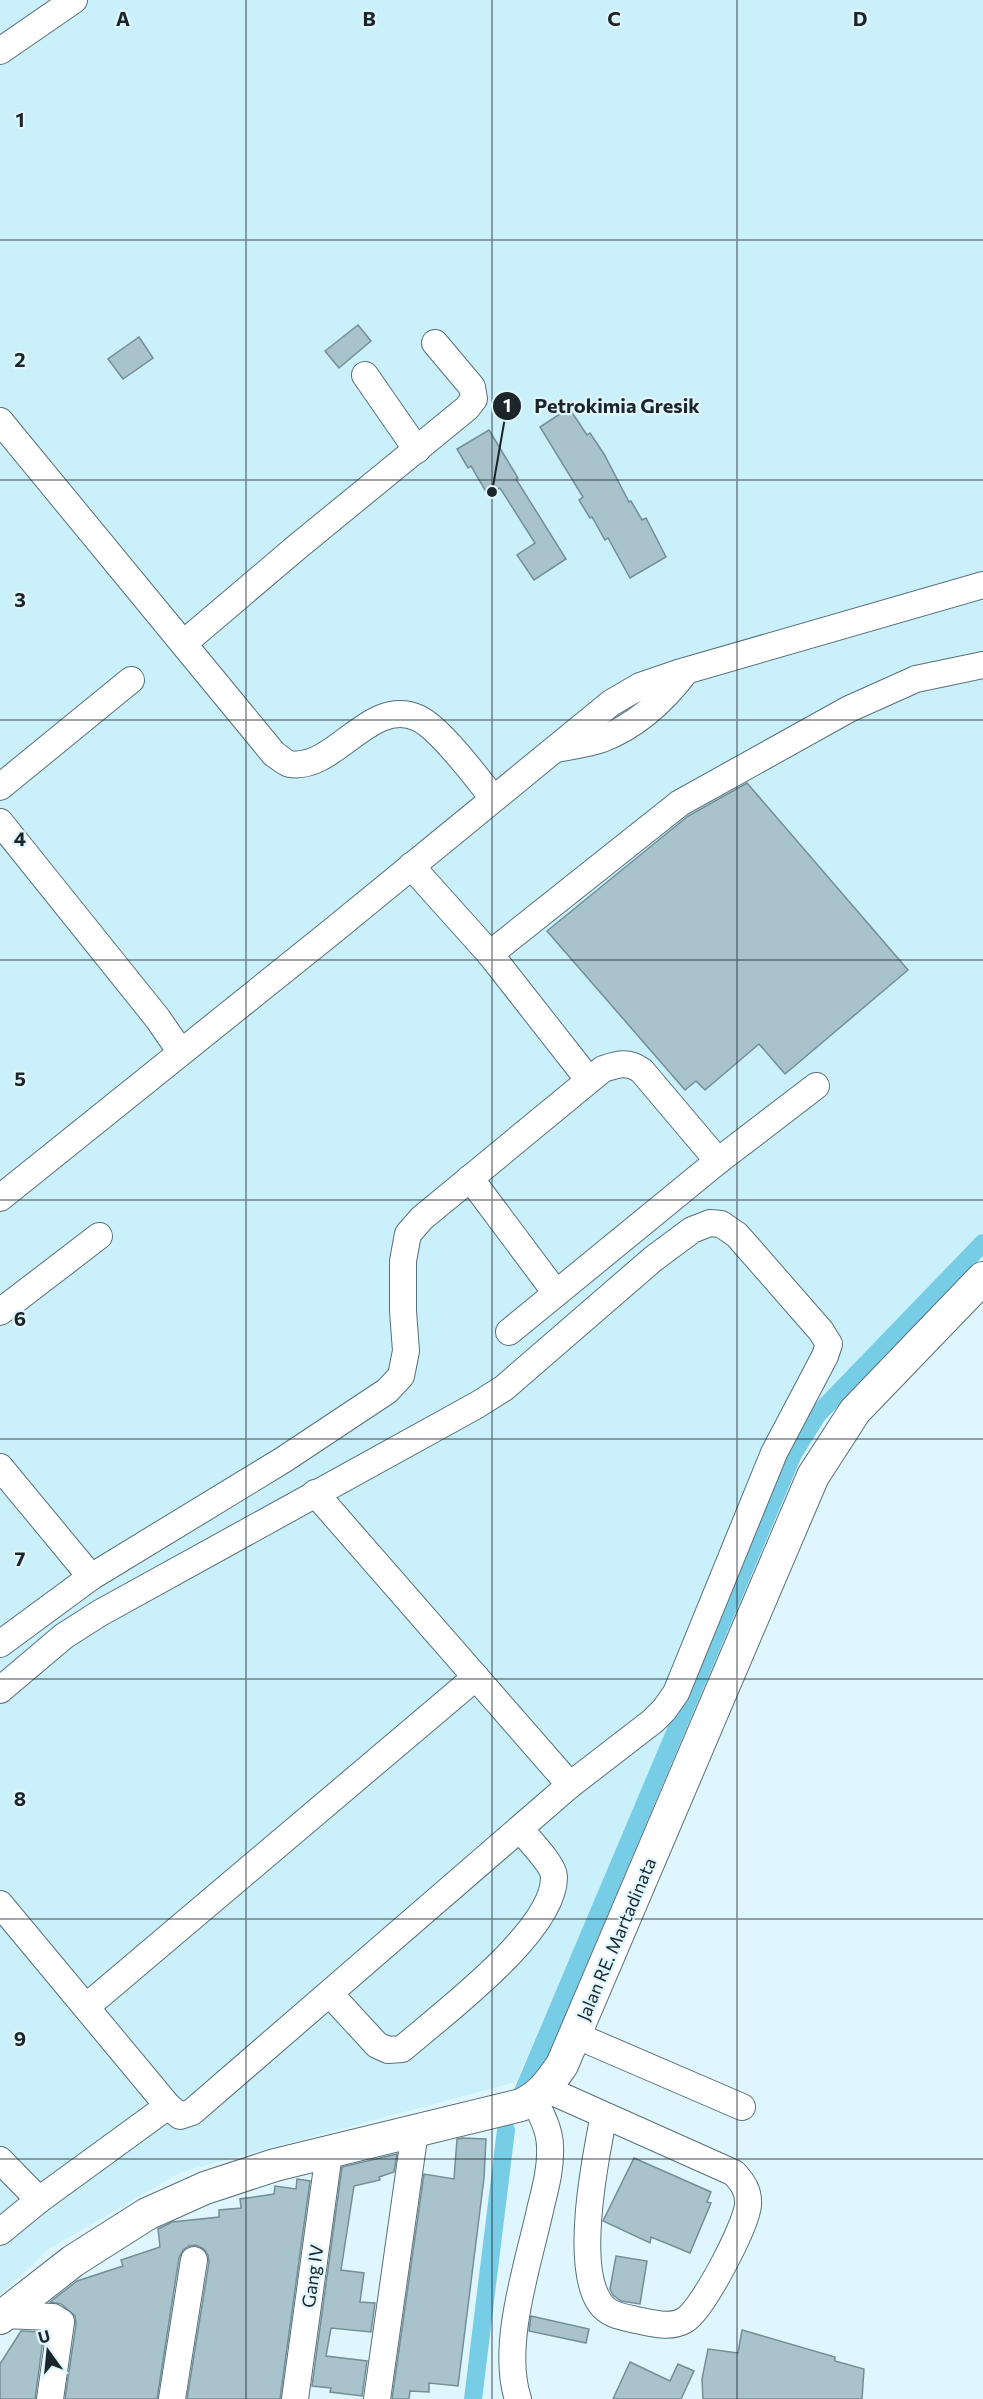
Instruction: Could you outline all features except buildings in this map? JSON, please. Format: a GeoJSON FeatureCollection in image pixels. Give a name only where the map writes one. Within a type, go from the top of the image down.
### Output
{"type":"FeatureCollection","features":[{"type":"Feature","properties":{"kind":"main road","name":"Jalan RE. Martadinata"},"geometry":{"type":"LineString","coordinates":[[540,2094],[562,2065],[813,1476],[855,1411],[983,1278]]}},
{"type":"Feature","properties":{"kind":"main road"},"geometry":{"type":"LineString","coordinates":[[2,2316],[73,2261],[147,2214],[205,2188],[275,2165],[521,2105],[540,2094]]}},
{"type":"Feature","properties":{"kind":"street"},"geometry":{"type":"LineString","coordinates":[[0,51],[74,0]]}},
{"type":"Feature","properties":{"kind":"street"},"geometry":{"type":"LineString","coordinates":[[184,643],[467,408],[474,399],[472,387],[435,343]]}},
{"type":"Feature","properties":{"kind":"street"},"geometry":{"type":"LineString","coordinates":[[365,375],[417,450]]}},
{"type":"Feature","properties":{"kind":"street"},"geometry":{"type":"LineString","coordinates":[[0,421],[274,754],[288,764],[306,763],[378,719],[396,713],[419,718],[443,738],[493,798]]}},
{"type":"Feature","properties":{"kind":"street"},"geometry":{"type":"LineString","coordinates":[[0,1198],[611,703],[640,686],[686,670],[983,585]]}},
{"type":"Feature","properties":{"kind":"street"},"geometry":{"type":"LineString","coordinates":[[490,954],[680,803],[849,709],[916,679],[983,665]]}},
{"type":"Feature","properties":{"kind":"street"},"geometry":{"type":"LineString","coordinates":[[0,787],[131,680]]}},
{"type":"Feature","properties":{"kind":"street"},"geometry":{"type":"LineString","coordinates":[[0,822],[158,1019],[180,1051]]}},
{"type":"Feature","properties":{"kind":"street"},"geometry":{"type":"LineString","coordinates":[[411,866],[490,954],[588,1079]]}},
{"type":"Feature","properties":{"kind":"street"},"geometry":{"type":"LineString","coordinates":[[0,1644],[91,1577],[283,1460],[387,1391],[401,1376],[406,1351],[403,1261],[408,1234],[422,1218],[588,1079],[603,1069],[621,1063],[631,1064],[642,1071],[718,1161]]}},
{"type":"Feature","properties":{"kind":"street"},"geometry":{"type":"LineString","coordinates":[[509,1332],[718,1161],[816,1086]]}},
{"type":"Feature","properties":{"kind":"street"},"geometry":{"type":"LineString","coordinates":[[470,1178],[556,1293]]}},
{"type":"Feature","properties":{"kind":"street"},"geometry":{"type":"LineString","coordinates":[[0,1690],[64,1636],[100,1612],[477,1406],[504,1388],[653,1258],[692,1230],[710,1223],[721,1224],[737,1234],[821,1331],[829,1344],[774,1454],[676,1694],[664,1710],[570,1785],[192,2112],[180,2116],[168,2106],[0,1904]]}},
{"type":"Feature","properties":{"kind":"street"},"geometry":{"type":"LineString","coordinates":[[0,1312],[99,1236]]}},
{"type":"Feature","properties":{"kind":"street"},"geometry":{"type":"LineString","coordinates":[[3,1477],[91,1577]]}},
{"type":"Feature","properties":{"kind":"street"},"geometry":{"type":"LineString","coordinates":[[315,1493],[570,1785]]}},
{"type":"Feature","properties":{"kind":"street"},"geometry":{"type":"LineString","coordinates":[[86,2007],[476,1677]]}},
{"type":"Feature","properties":{"kind":"street"},"geometry":{"type":"LineString","coordinates":[[330,1994],[377,2044],[388,2050],[402,2049],[496,1968],[529,1932],[547,1905],[553,1888],[555,1875],[551,1867],[520,1829]]}},
{"type":"Feature","properties":{"kind":"street"},"geometry":{"type":"LineString","coordinates":[[575,2035],[742,2107]]}},
{"type":"Feature","properties":{"kind":"street"},"geometry":{"type":"LineString","coordinates":[[518,2399],[513,2383],[512,2336],[549,2174],[550,2146],[540,2094],[604,2115],[734,2173],[748,2193],[748,2207],[733,2246],[696,2311],[685,2320],[674,2324],[655,2324],[612,2314],[600,2305],[592,2288],[587,2255],[594,2164],[604,2115]]}},
{"type":"Feature","properties":{"kind":"street"},"geometry":{"type":"LineString","coordinates":[[0,2232],[39,2200],[168,2106]]}},
{"type":"Feature","properties":{"kind":"street"},"geometry":{"type":"LineString","coordinates":[[377,2399],[415,2132]]}},
{"type":"Feature","properties":{"kind":"street","name":"Gang IV"},"geometry":{"type":"LineString","coordinates":[[295,2399],[329,2153]]}},
{"type":"Feature","properties":{"kind":"street"},"geometry":{"type":"LineString","coordinates":[[0,2160],[39,2200]]}},
{"type":"Feature","properties":{"kind":"street"},"geometry":{"type":"LineString","coordinates":[[172,2399],[194,2260]]}},
{"type":"Feature","properties":{"kind":"street"},"geometry":{"type":"LineString","coordinates":[[2,2316],[53,2317],[61,2322],[50,2399]]}},
{"type":"Feature","properties":{"kind":"shaded area"},"geometry":{"type":"Polygon","coordinates":[[[0,0],[983,0],[983,1236],[803,1419],[516,2082],[181,2172],[49,2249],[0,2295],[0,0]]]}},
{"type":"Feature","properties":{"kind":"waterway"},"geometry":{"type":"LineString","coordinates":[[522,2094],[793,1454],[818,1414],[983,1243]]}},
{"type":"Feature","properties":{"kind":"waterway"},"geometry":{"type":"LineString","coordinates":[[473,2399],[506,2130]]}},
{"type":"Feature","properties":{"kind":"place","name":"Petrokimia Gresik"},"geometry":{"type":"Point","coordinates":[492,492]}}]}
